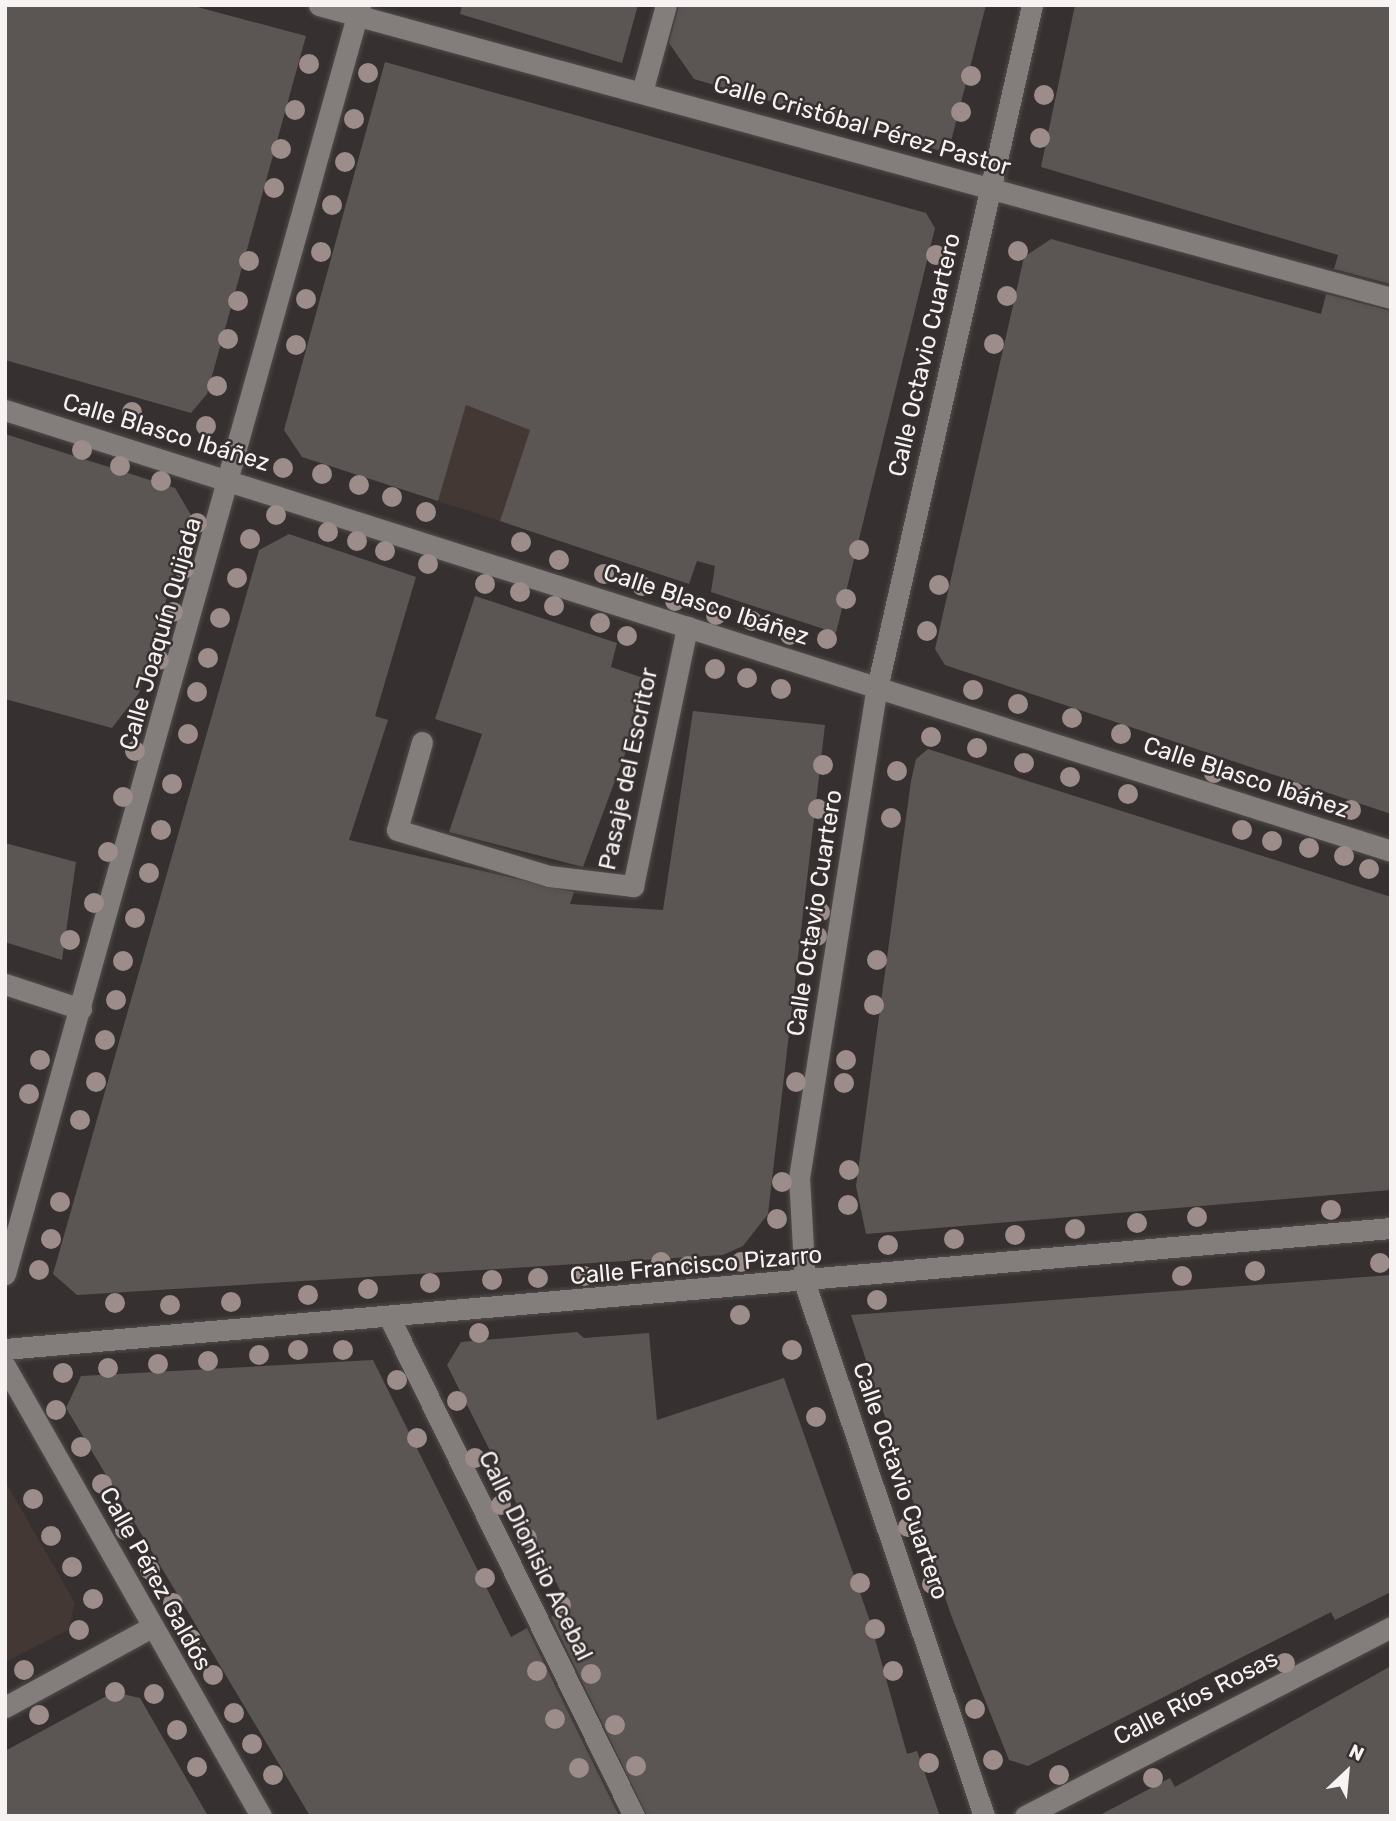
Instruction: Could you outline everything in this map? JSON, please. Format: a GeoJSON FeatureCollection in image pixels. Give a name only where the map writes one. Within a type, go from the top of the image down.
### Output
{"type":"FeatureCollection","features":[{"type":"Feature","properties":{"kind":"street","name":"Calle Cristóbal Pérez Pastor"},"geometry":{"type":"LineString","coordinates":[[318,5],[359,11],[989,189],[1391,298]]}},
{"type":"Feature","properties":{"kind":"street"},"geometry":{"type":"LineString","coordinates":[[642,92],[666,5]]}},
{"type":"Feature","properties":{"kind":"street","name":"Calle Octavio Cuartero"},"geometry":{"type":"LineString","coordinates":[[984,1816],[804,1284],[799,1178],[877,688],[1032,5]]}},
{"type":"Feature","properties":{"kind":"street","name":"Calle Joaquín Quijada"},"geometry":{"type":"LineString","coordinates":[[5,1274],[232,481],[359,11]]}},
{"type":"Feature","properties":{"kind":"street","name":"Calle Blasco Ibáñez"},"geometry":{"type":"LineString","coordinates":[[5,410],[1391,851]]}},
{"type":"Feature","properties":{"kind":"street","name":"Pasaje del Escritor"},"geometry":{"type":"LineString","coordinates":[[422,742],[397,830],[549,876],[633,886],[687,627]]}},
{"type":"Feature","properties":{"kind":"street"},"geometry":{"type":"LineString","coordinates":[[5,984],[81,1009]]}},
{"type":"Feature","properties":{"kind":"street","name":"Calle Francisco Pizarro"},"geometry":{"type":"LineString","coordinates":[[5,1349],[804,1284],[1391,1228]]}},
{"type":"Feature","properties":{"kind":"street","name":"Calle Dionisio Acebal"},"geometry":{"type":"LineString","coordinates":[[390,1319],[634,1816]]}},
{"type":"Feature","properties":{"kind":"street","name":"Calle Pérez Galdós"},"geometry":{"type":"LineString","coordinates":[[5,1366],[261,1816]]}},
{"type":"Feature","properties":{"kind":"street"},"geometry":{"type":"LineString","coordinates":[[5,1707],[152,1627]]}},
{"type":"Feature","properties":{"kind":"street","name":"Calle Ríos Rosas"},"geometry":{"type":"LineString","coordinates":[[1025,1816],[1391,1627]]}},
{"type":"Feature","properties":{"kind":"shaded area"},"geometry":{"type":"Polygon","coordinates":[[[466,405],[530,430],[500,521],[438,501],[466,405]]]}},
{"type":"Feature","properties":{"kind":"shaded area"},"geometry":{"type":"Polygon","coordinates":[[[5,1481],[75,1603],[68,1630],[5,1662],[5,1481]]]}},
{"type":"Feature","properties":{"kind":"building"},"geometry":{"type":"Polygon","coordinates":[[[5,5],[190,5],[306,36],[207,394],[191,413],[5,360],[5,5]]]}},
{"type":"Feature","properties":{"kind":"building"},"geometry":{"type":"Polygon","coordinates":[[[462,5],[638,5],[622,63],[460,14],[462,5]]]}},
{"type":"Feature","properties":{"kind":"building"},"geometry":{"type":"Polygon","coordinates":[[[679,5],[986,5],[948,153],[694,79],[669,43],[679,5]]]}},
{"type":"Feature","properties":{"kind":"building"},"geometry":{"type":"Polygon","coordinates":[[[1075,5],[1391,5],[1391,284],[1334,269],[1338,255],[1041,167],[1075,5]]]}},
{"type":"Feature","properties":{"kind":"building"},"geometry":{"type":"Polygon","coordinates":[[[385,62],[926,213],[935,228],[836,633],[711,592],[715,566],[697,561],[689,584],[500,521],[530,430],[466,405],[438,501],[302,457],[284,430],[385,62]]]}},
{"type":"Feature","properties":{"kind":"building"},"geometry":{"type":"Polygon","coordinates":[[[1051,239],[1321,314],[1326,294],[1391,311],[1391,814],[945,665],[935,649],[1024,257],[1051,239]]]}},
{"type":"Feature","properties":{"kind":"building"},"geometry":{"type":"Polygon","coordinates":[[[5,434],[175,488],[191,515],[139,693],[112,728],[5,699],[5,434]]]}},
{"type":"Feature","properties":{"kind":"building"},"geometry":{"type":"Polygon","coordinates":[[[289,534],[416,577],[375,716],[388,720],[349,840],[574,892],[570,904],[663,910],[693,711],[825,725],[768,1214],[743,1246],[723,1255],[77,1295],[53,1274],[259,550],[289,534]]]}},
{"type":"Feature","properties":{"kind":"building"},"geometry":{"type":"Polygon","coordinates":[[[475,596],[617,643],[611,667],[652,681],[583,867],[449,832],[482,734],[435,719],[475,596]]]}},
{"type":"Feature","properties":{"kind":"building"},"geometry":{"type":"Polygon","coordinates":[[[928,749],[1391,897],[1391,1190],[866,1234],[856,1186],[911,781],[916,759],[928,749]]]}},
{"type":"Feature","properties":{"kind":"building"},"geometry":{"type":"Polygon","coordinates":[[[5,843],[76,862],[62,960],[5,942],[5,843]]]}},
{"type":"Feature","properties":{"kind":"building"},"geometry":{"type":"Polygon","coordinates":[[[1391,1275],[1391,1592],[1335,1620],[1331,1612],[1028,1766],[1009,1760],[951,1615],[851,1315],[1391,1275]]]}},
{"type":"Feature","properties":{"kind":"building"},"geometry":{"type":"Polygon","coordinates":[[[577,1332],[584,1338],[649,1333],[657,1420],[784,1378],[870,1621],[907,1754],[917,1751],[940,1816],[647,1816],[551,1617],[569,1608],[447,1365],[461,1342],[577,1332]]]}},
{"type":"Feature","properties":{"kind":"building"},"geometry":{"type":"Polygon","coordinates":[[[373,1360],[511,1637],[527,1628],[619,1816],[310,1816],[66,1408],[81,1376],[373,1360]]]}},
{"type":"Feature","properties":{"kind":"building"},"geometry":{"type":"Polygon","coordinates":[[[1391,1666],[1391,1816],[1098,1816],[1170,1778],[1175,1787],[1391,1666]]]}},
{"type":"Feature","properties":{"kind":"building"},"geometry":{"type":"Polygon","coordinates":[[[114,1692],[140,1698],[208,1816],[5,1816],[5,1751],[114,1692]]]}}]}
